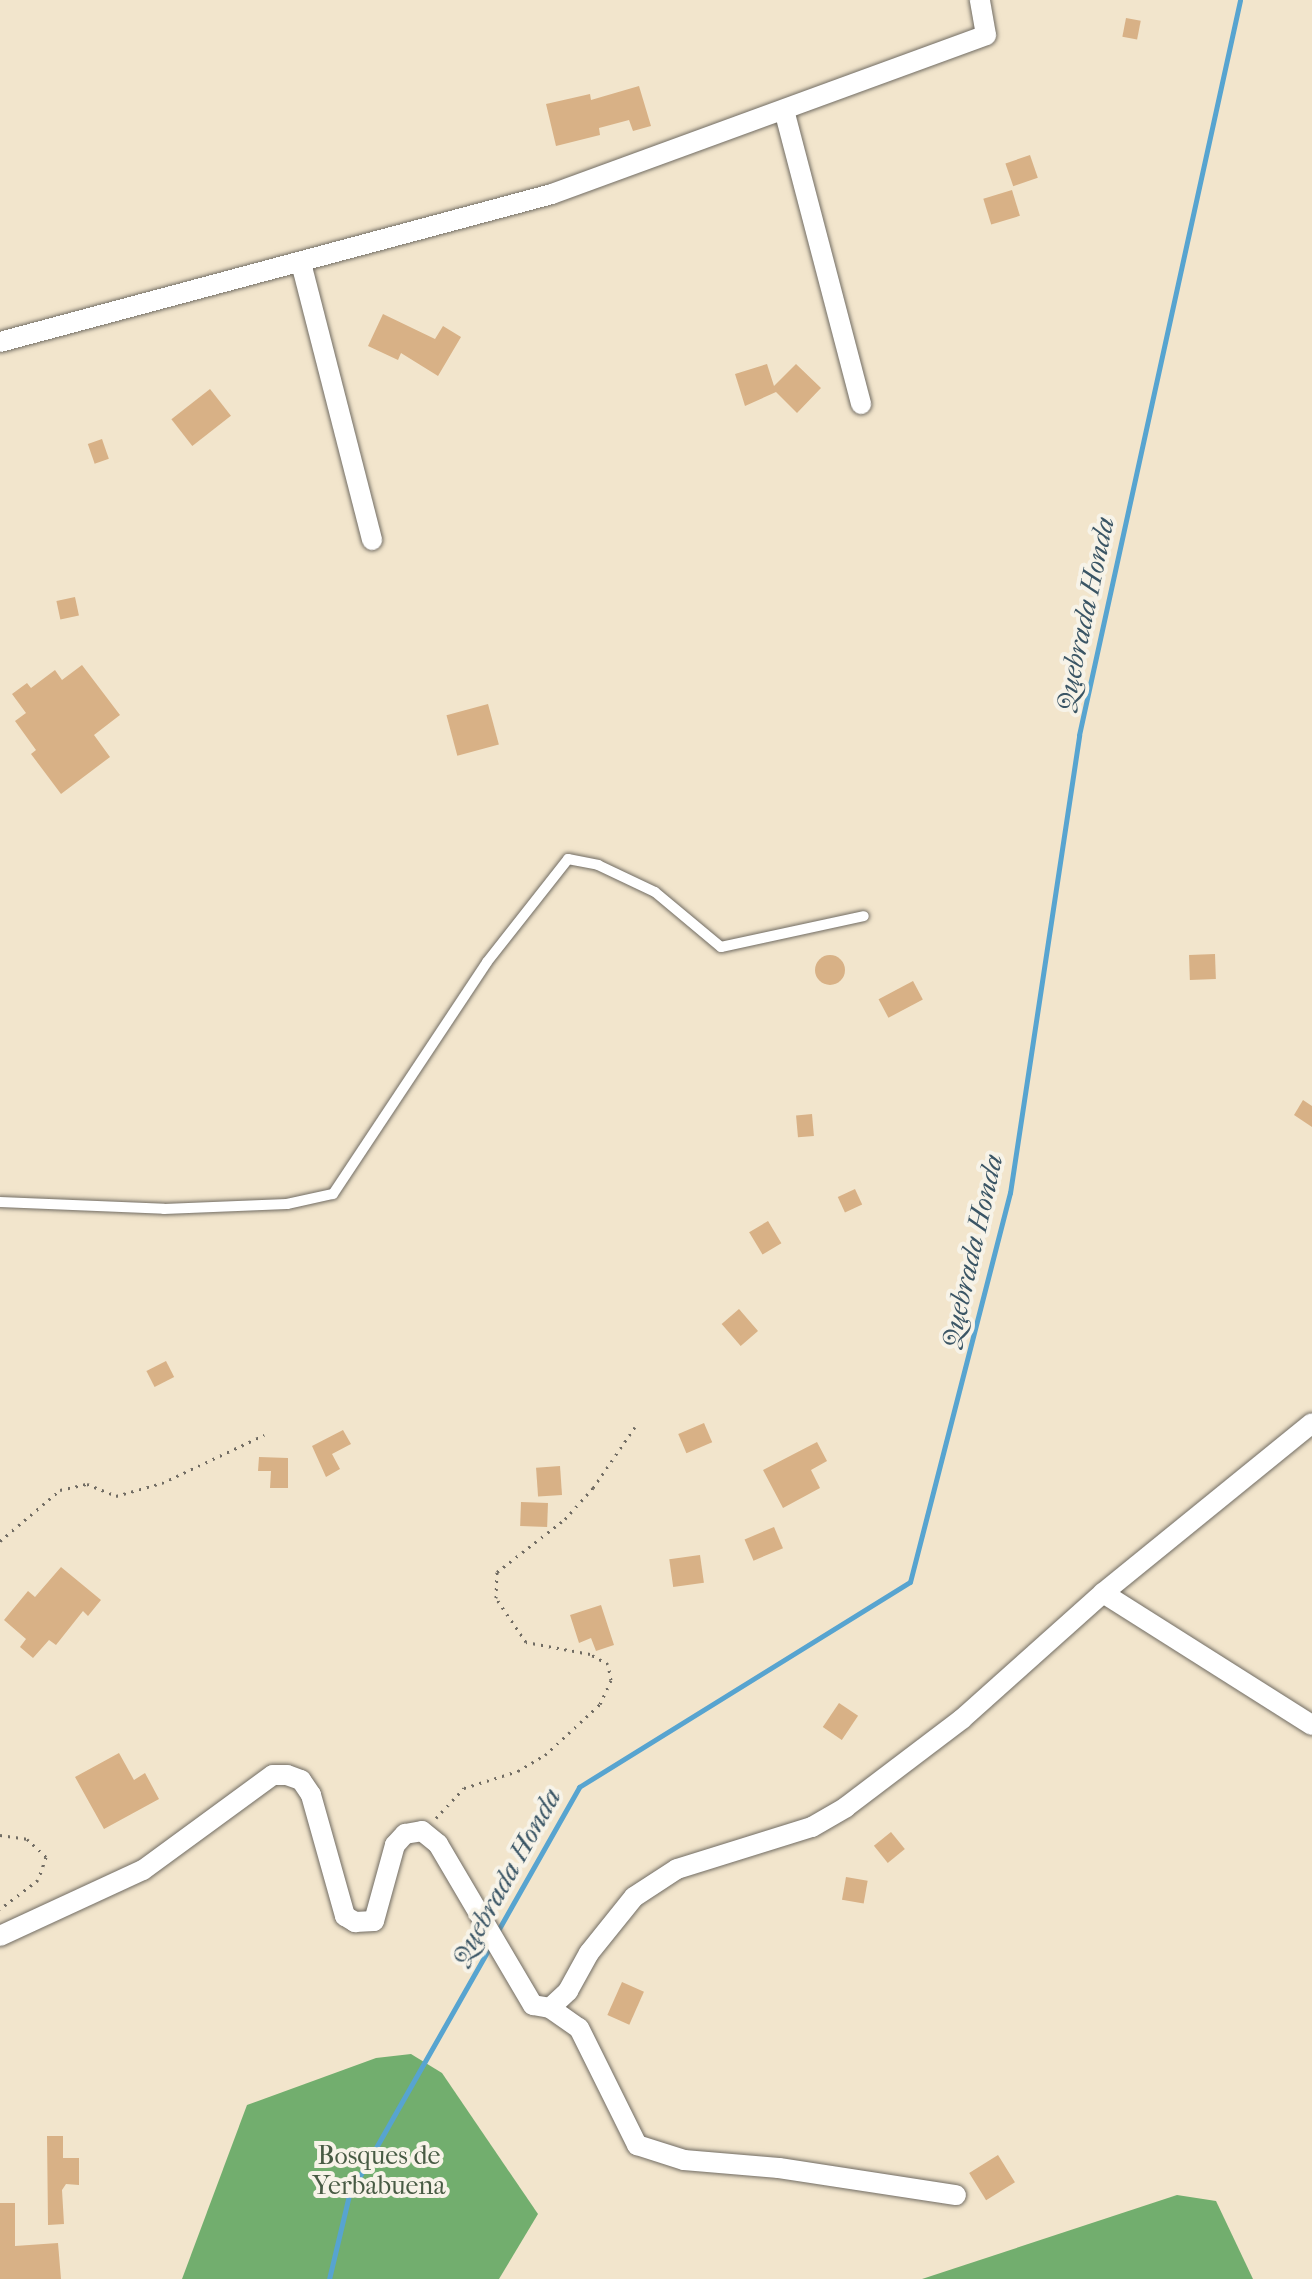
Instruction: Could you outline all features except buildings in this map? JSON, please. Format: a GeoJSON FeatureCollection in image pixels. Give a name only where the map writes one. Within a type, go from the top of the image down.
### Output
{"type":"FeatureCollection","features":[{"type":"Feature","properties":{"kind":"street"},"geometry":{"type":"LineString","coordinates":[[0,342],[552,194],[986,35],[980,0]]}},
{"type":"Feature","properties":{"kind":"street"},"geometry":{"type":"LineString","coordinates":[[784,110],[861,404]]}},
{"type":"Feature","properties":{"kind":"street"},"geometry":{"type":"LineString","coordinates":[[301,263],[372,540]]}},
{"type":"Feature","properties":{"kind":"street"},"geometry":{"type":"LineString","coordinates":[[550,2008],[568,1991],[589,1953],[634,1897],[677,1869],[812,1827],[846,1807],[962,1719],[1103,1593],[1312,1423]]}},
{"type":"Feature","properties":{"kind":"street"},"geometry":{"type":"LineString","coordinates":[[1103,1593],[1312,1725]]}},
{"type":"Feature","properties":{"kind":"street"},"geometry":{"type":"LineString","coordinates":[[0,1936],[143,1870],[273,1775],[301,1780],[311,1795],[345,1916],[367,1924],[379,1916],[395,1845],[405,1834],[422,1831],[438,1844],[467,1897],[501,1943],[533,2005],[550,2008],[579,2028],[637,2145],[684,2160],[779,2168],[956,2195]]}},
{"type":"Feature","properties":{"kind":"lane"},"geometry":{"type":"LineString","coordinates":[[0,1202],[164,1209],[287,1204],[333,1194],[487,962],[568,859],[598,865],[655,892],[721,947],[864,916]]}},
{"type":"Feature","properties":{"kind":"path"},"geometry":{"type":"LineString","coordinates":[[422,1831],[464,1788],[518,1771],[545,1755],[600,1704],[611,1680],[608,1664],[590,1654],[526,1642],[496,1598],[497,1572],[574,1509],[635,1427]]}},
{"type":"Feature","properties":{"kind":"path"},"geometry":{"type":"LineString","coordinates":[[0,1541],[60,1490],[87,1484],[116,1496],[162,1483],[264,1435]]}},
{"type":"Feature","properties":{"kind":"path"},"geometry":{"type":"LineString","coordinates":[[0,1835],[27,1839],[46,1857],[38,1880],[0,1909]]}},
{"type":"Feature","properties":{"kind":"green space","name":"Bosques de Yerbabuena"},"geometry":{"type":"Polygon","coordinates":[[[411,2054],[442,2073],[538,2214],[499,2279],[182,2279],[247,2105],[376,2058],[411,2054]]]}},
{"type":"Feature","properties":{"kind":"green space"},"geometry":{"type":"Polygon","coordinates":[[[1177,2195],[1216,2201],[1253,2279],[922,2279],[1177,2195]]]}},
{"type":"Feature","properties":{"kind":"waterway","name":"Quebrada Honda"},"geometry":{"type":"LineString","coordinates":[[496,1934],[579,1787],[910,1582],[1010,1193],[1079,735],[1240,0]]}},
{"type":"Feature","properties":{"kind":"waterway","name":"Quebrada Honda"},"geometry":{"type":"LineString","coordinates":[[329,2279],[349,2195],[492,1943]]}}]}
